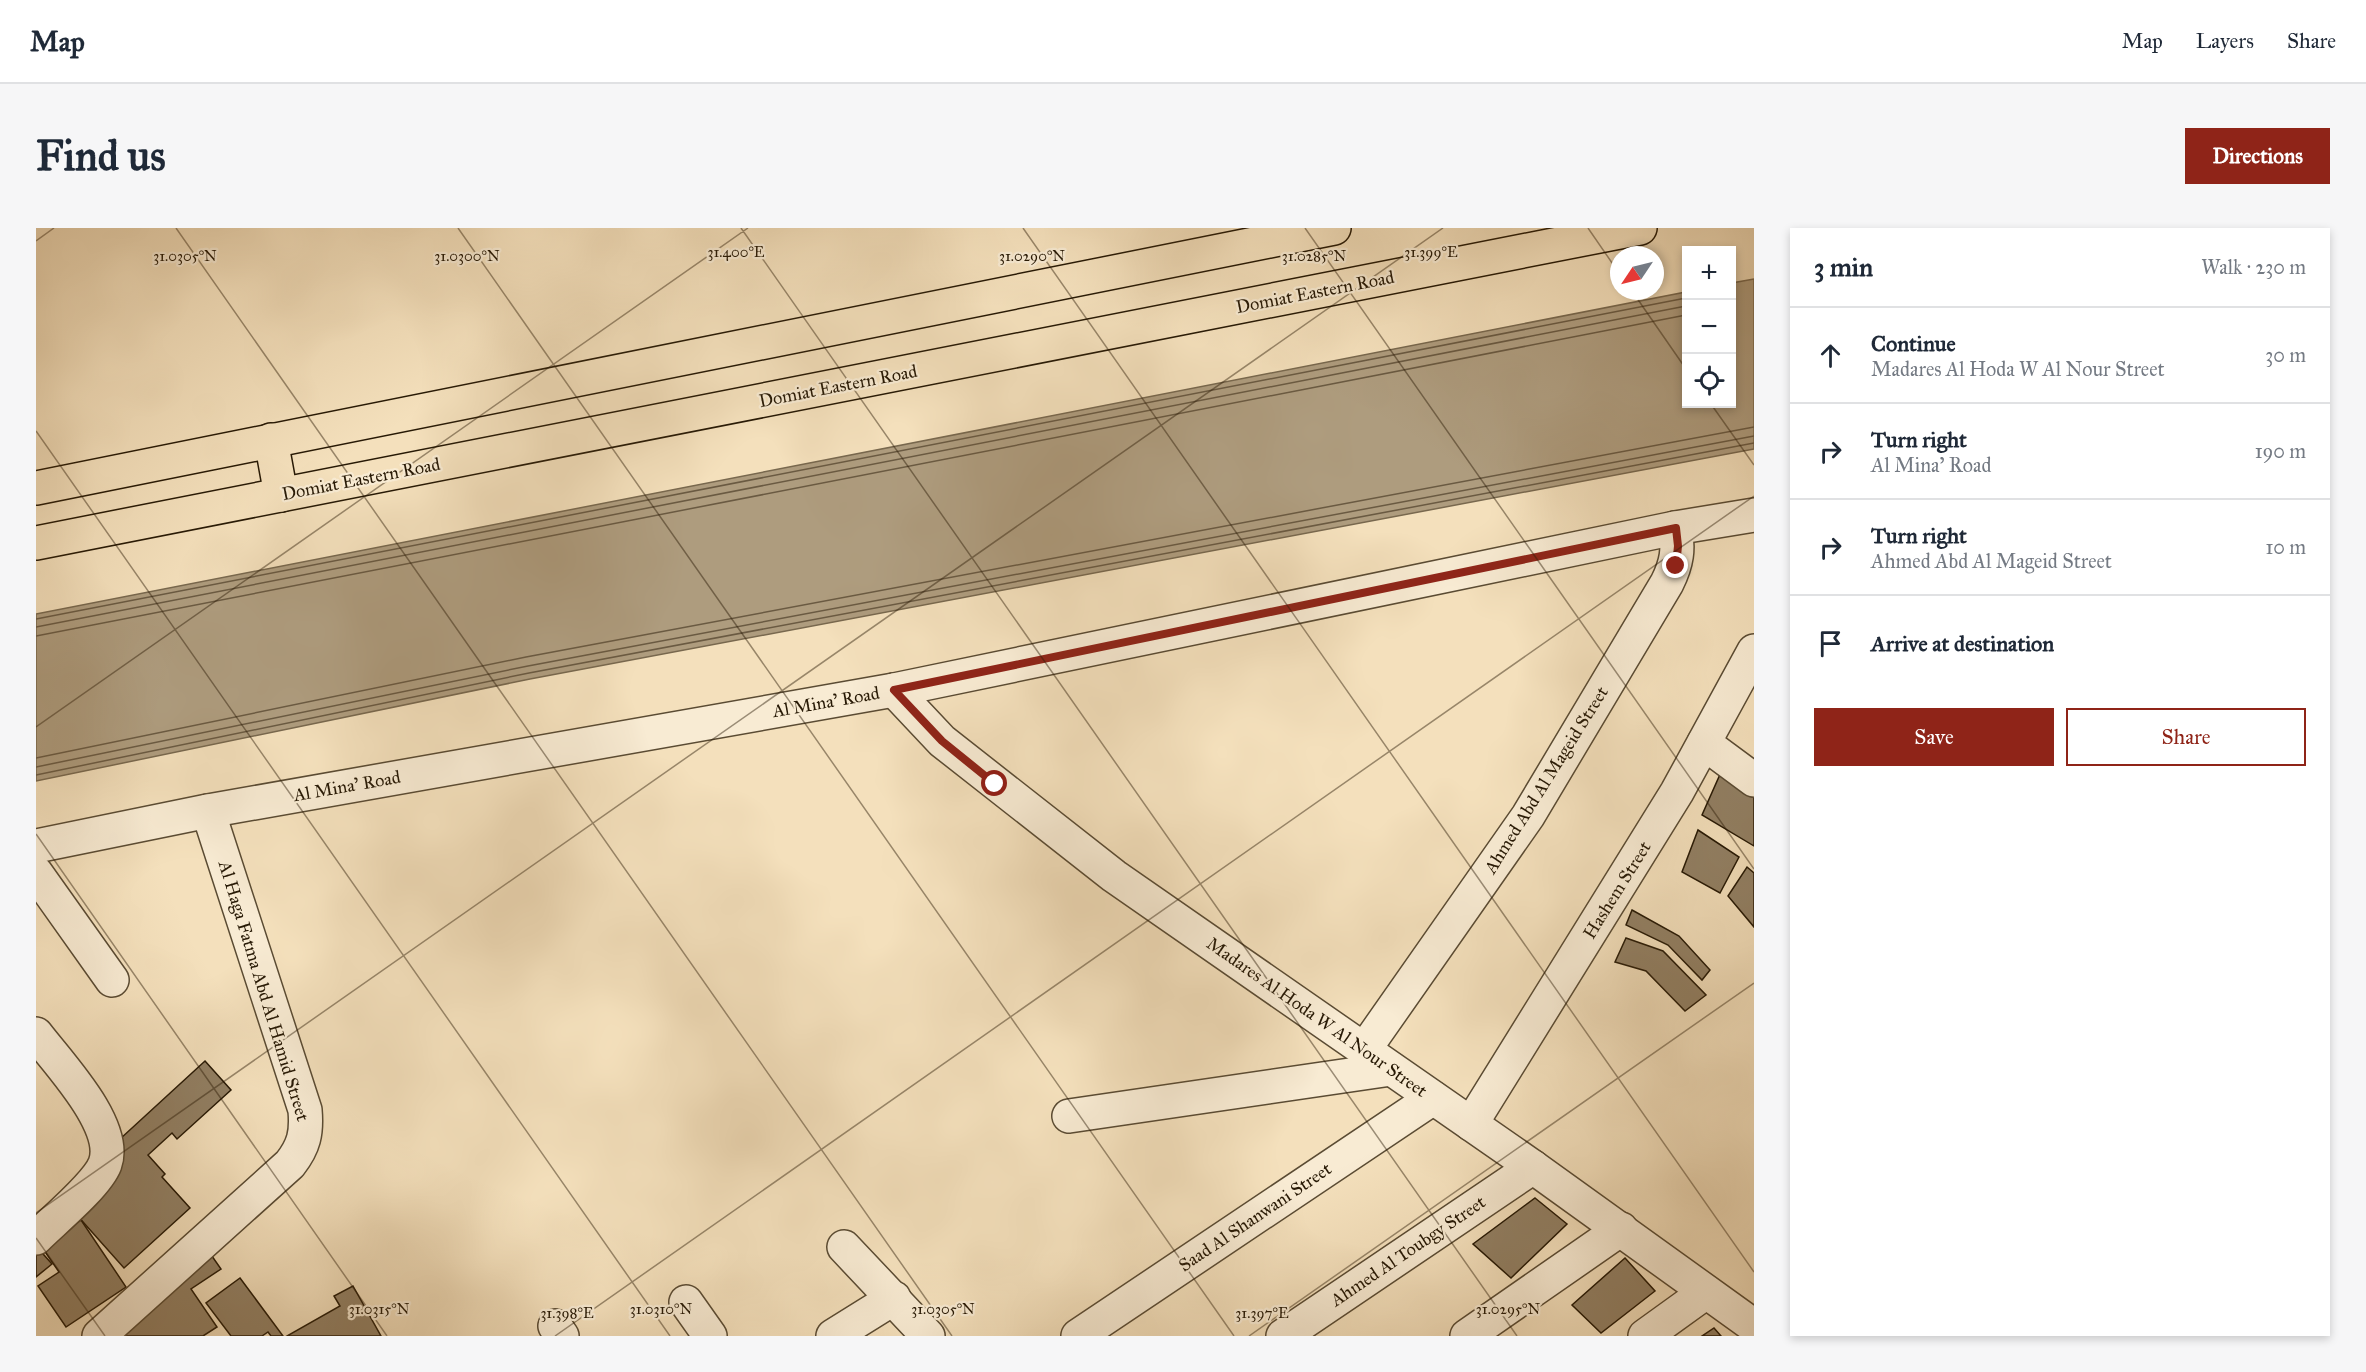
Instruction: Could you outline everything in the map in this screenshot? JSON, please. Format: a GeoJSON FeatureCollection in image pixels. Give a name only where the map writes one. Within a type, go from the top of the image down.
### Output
{"type":"FeatureCollection","features":[{"type":"Feature","properties":{"kind":"highway"},"geometry":{"type":"LineString","coordinates":[[36,488],[1334,228]]}},
{"type":"Feature","properties":{"kind":"highway","name":"Domiat Eastern Road"},"geometry":{"type":"LineString","coordinates":[[36,543],[1640,228]]}},
{"type":"Feature","properties":{"kind":"highway"},"geometry":{"type":"LineString","coordinates":[[271,440],[281,495]]}},
{"type":"Feature","properties":{"kind":"street","name":"Al Mina' Road"},"geometry":{"type":"LineString","coordinates":[[36,846],[208,811],[894,690],[1676,528],[1754,514]]}},
{"type":"Feature","properties":{"kind":"street","name":"Ahmed Abd Al Mageid Street"},"geometry":{"type":"LineString","coordinates":[[1364,1050],[1528,816],[1676,566],[1678,546],[1676,528]]}},
{"type":"Feature","properties":{"kind":"street","name":"Hashem Street"},"geometry":{"type":"LineString","coordinates":[[1472,1124],[1677,792],[1754,651]]}},
{"type":"Feature","properties":{"kind":"street","name":"Madares Al Hoda W Al Nour Street"},"geometry":{"type":"LineString","coordinates":[[894,690],[942,741],[1114,876],[1472,1124],[1754,1326]]}},
{"type":"Feature","properties":{"kind":"street"},"geometry":{"type":"LineString","coordinates":[[1704,743],[1754,780]]}},
{"type":"Feature","properties":{"kind":"street","name":"Al Haga Fatma Abd Al Hamid Street"},"geometry":{"type":"LineString","coordinates":[[99,1336],[290,1164],[302,1149],[307,1130],[305,1110],[208,811]]}},
{"type":"Feature","properties":{"kind":"street"},"geometry":{"type":"LineString","coordinates":[[36,873],[112,980]]}},
{"type":"Feature","properties":{"kind":"street"},"geometry":{"type":"LineString","coordinates":[[36,1034],[101,1121],[108,1142],[105,1164],[92,1182],[37,1236]]}},
{"type":"Feature","properties":{"kind":"street"},"geometry":{"type":"LineString","coordinates":[[1069,1116],[1391,1069]]}},
{"type":"Feature","properties":{"kind":"street","name":"Saad Al Shanwani Street"},"geometry":{"type":"LineString","coordinates":[[1078,1336],[1433,1098]]}},
{"type":"Feature","properties":{"kind":"street","name":"Ahmed Al Toubgy Street"},"geometry":{"type":"LineString","coordinates":[[1283,1336],[1533,1167]]}},
{"type":"Feature","properties":{"kind":"street"},"geometry":{"type":"LineString","coordinates":[[1467,1336],[1620,1229]]}},
{"type":"Feature","properties":{"kind":"street"},"geometry":{"type":"LineString","coordinates":[[844,1247],[928,1336]]}},
{"type":"Feature","properties":{"kind":"street"},"geometry":{"type":"LineString","coordinates":[[1645,1336],[1706,1292]]}},
{"type":"Feature","properties":{"kind":"street"},"geometry":{"type":"LineString","coordinates":[[833,1336],[894,1298]]}},
{"type":"Feature","properties":{"kind":"street"},"geometry":{"type":"LineString","coordinates":[[686,1302],[710,1336]]}},
{"type":"Feature","properties":{"kind":"water"},"geometry":{"type":"Polygon","coordinates":[[[1754,279],[1754,449],[530,679],[36,781],[36,614],[1645,300],[1664,300],[1664,296],[1682,293],[1682,408],[1736,408],[1736,282],[1754,279]]]}},
{"type":"Feature","properties":{"kind":"building"},"geometry":{"type":"Polygon","coordinates":[[[1722,770],[1754,792],[1754,846],[1702,815],[1722,770]]]}},
{"type":"Feature","properties":{"kind":"building"},"geometry":{"type":"Polygon","coordinates":[[[1698,830],[1739,857],[1720,893],[1682,872],[1698,830]]]}},
{"type":"Feature","properties":{"kind":"building"},"geometry":{"type":"Polygon","coordinates":[[[1747,867],[1754,873],[1754,927],[1728,896],[1747,867]]]}},
{"type":"Feature","properties":{"kind":"building"},"geometry":{"type":"Polygon","coordinates":[[[1632,910],[1679,936],[1710,970],[1702,980],[1668,945],[1626,925],[1632,910]]]}},
{"type":"Feature","properties":{"kind":"building"},"geometry":{"type":"Polygon","coordinates":[[[1626,938],[1663,951],[1706,995],[1685,1011],[1646,971],[1615,962],[1626,938]]]}},
{"type":"Feature","properties":{"kind":"building"},"geometry":{"type":"Polygon","coordinates":[[[205,1061],[231,1090],[177,1139],[172,1133],[148,1155],[165,1174],[162,1177],[190,1208],[124,1268],[59,1195],[205,1061]]]}},
{"type":"Feature","properties":{"kind":"building"},"geometry":{"type":"Polygon","coordinates":[[[1535,1198],[1567,1224],[1511,1278],[1473,1244],[1535,1198]]]}},
{"type":"Feature","properties":{"kind":"building"},"geometry":{"type":"Polygon","coordinates":[[[81,1220],[126,1287],[66,1327],[38,1286],[59,1272],[41,1246],[81,1220]]]}},
{"type":"Feature","properties":{"kind":"building"},"geometry":{"type":"Polygon","coordinates":[[[36,1246],[52,1264],[36,1277],[36,1246]]]}},
{"type":"Feature","properties":{"kind":"building"},"geometry":{"type":"Polygon","coordinates":[[[207,1249],[221,1269],[191,1289],[217,1327],[203,1336],[108,1336],[207,1249]]]}},
{"type":"Feature","properties":{"kind":"building"},"geometry":{"type":"Polygon","coordinates":[[[1625,1258],[1655,1291],[1601,1333],[1572,1305],[1625,1258]]]}},
{"type":"Feature","properties":{"kind":"building"},"geometry":{"type":"Polygon","coordinates":[[[240,1278],[283,1336],[271,1336],[268,1332],[262,1336],[231,1336],[206,1303],[240,1278]]]}},
{"type":"Feature","properties":{"kind":"building"},"geometry":{"type":"Polygon","coordinates":[[[353,1286],[381,1336],[287,1336],[340,1306],[334,1296],[353,1286]]]}},
{"type":"Feature","properties":{"kind":"building"},"geometry":{"type":"Polygon","coordinates":[[[1714,1328],[1721,1336],[1702,1336],[1714,1328]]]}},
{"type":"Feature","properties":{"kind":"route"},"geometry":{"type":"LineString","coordinates":[[995,784],[942,741],[894,690],[1676,528],[1678,546],[1676,566]]}}]}
